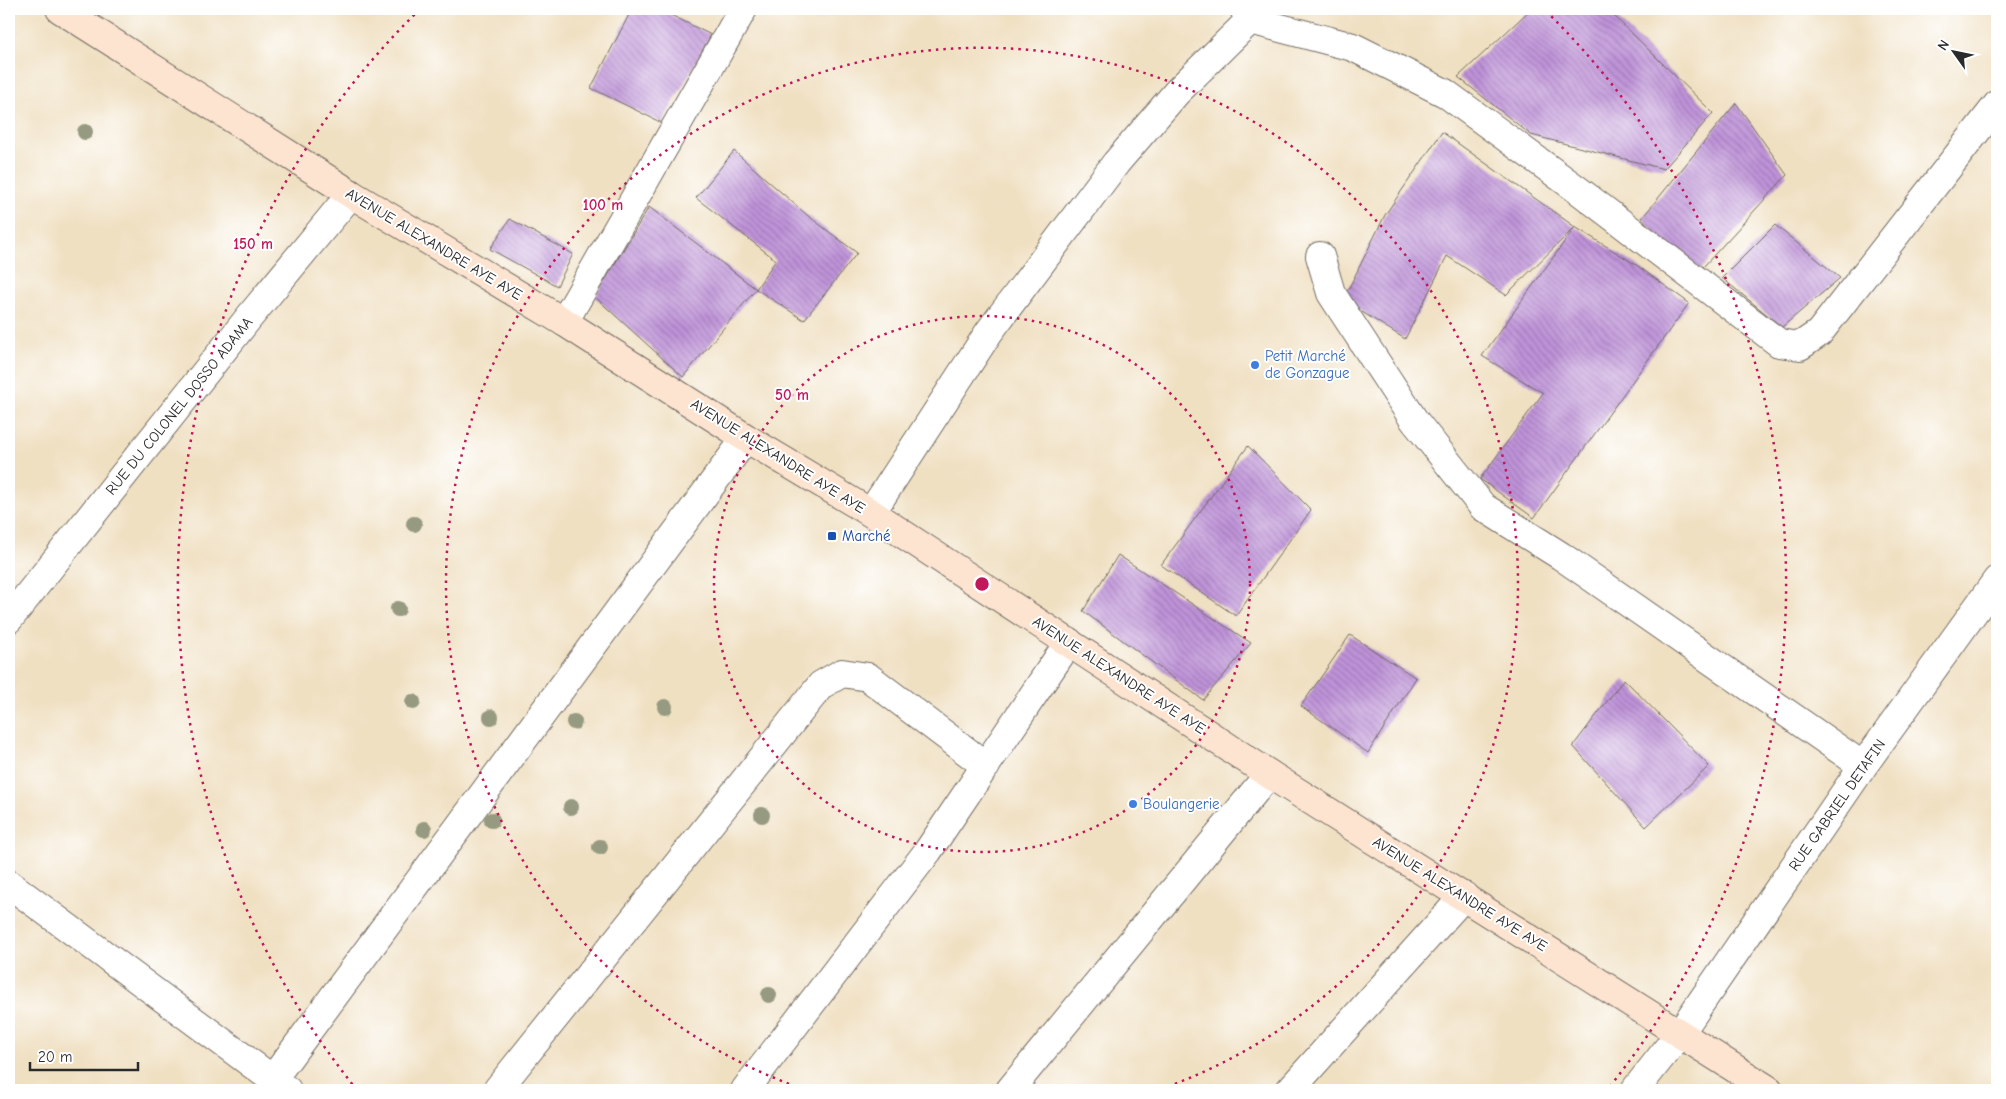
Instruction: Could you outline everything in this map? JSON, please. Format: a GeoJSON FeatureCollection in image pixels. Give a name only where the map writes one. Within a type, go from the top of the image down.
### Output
{"type":"FeatureCollection","features":[{"type":"Feature","properties":{"kind":"street","name":"AVENUE ALEXANDRE AYE AYE"},"geometry":{"type":"LineString","coordinates":[[60,9],[350,194],[564,322],[746,438],[871,513],[1269,774],[1769,1090]]}},
{"type":"Feature","properties":{"kind":"street"},"geometry":{"type":"LineString","coordinates":[[564,322],[743,9]]}},
{"type":"Feature","properties":{"kind":"street"},"geometry":{"type":"LineString","coordinates":[[871,513],[989,332],[1116,163],[1247,14],[1354,47],[1445,92],[1578,190],[1779,343],[1800,346],[1818,332],[1997,105]]}},
{"type":"Feature","properties":{"kind":"street","name":"RUE DU COLONEL DOSSO ADAMA"},"geometry":{"type":"LineString","coordinates":[[9,619],[350,194]]}},
{"type":"Feature","properties":{"kind":"street"},"geometry":{"type":"LineString","coordinates":[[1320,256],[1331,293],[1354,330],[1414,420],[1483,507],[1561,556],[1863,766]]}},
{"type":"Feature","properties":{"kind":"street"},"geometry":{"type":"LineString","coordinates":[[9,884],[280,1085],[746,438]]}},
{"type":"Feature","properties":{"kind":"street","name":"RUE GABRIEL DETAFIN"},"geometry":{"type":"LineString","coordinates":[[1635,1090],[1680,1032],[1863,766],[1997,580]]}},
{"type":"Feature","properties":{"kind":"street"},"geometry":{"type":"LineString","coordinates":[[745,1090],[928,851],[1069,642]]}},
{"type":"Feature","properties":{"kind":"street"},"geometry":{"type":"LineString","coordinates":[[497,1090],[821,685],[842,673],[868,677],[986,766]]}},
{"type":"Feature","properties":{"kind":"street"},"geometry":{"type":"LineString","coordinates":[[1010,1090],[1269,774]]}},
{"type":"Feature","properties":{"kind":"street"},"geometry":{"type":"LineString","coordinates":[[1290,1090],[1464,896]]}},
{"type":"Feature","properties":{"kind":"building"},"geometry":{"type":"Polygon","coordinates":[[[632,9],[659,9],[711,35],[662,123],[591,88],[632,9]]]}},
{"type":"Feature","properties":{"kind":"building"},"geometry":{"type":"Polygon","coordinates":[[[1531,9],[1607,9],[1713,113],[1664,169],[1531,135],[1458,77],[1531,9]]]}},
{"type":"Feature","properties":{"kind":"building"},"geometry":{"type":"Polygon","coordinates":[[[1736,103],[1787,175],[1693,278],[1642,218],[1736,103]]]}},
{"type":"Feature","properties":{"kind":"building"},"geometry":{"type":"Polygon","coordinates":[[[1442,132],[1575,227],[1506,295],[1447,256],[1405,339],[1343,300],[1385,215],[1442,132]]]}},
{"type":"Feature","properties":{"kind":"building"},"geometry":{"type":"Polygon","coordinates":[[[734,151],[807,215],[857,253],[804,320],[756,289],[776,260],[696,198],[734,151]]]}},
{"type":"Feature","properties":{"kind":"building"},"geometry":{"type":"Polygon","coordinates":[[[649,207],[756,289],[683,377],[595,297],[649,207]]]}},
{"type":"Feature","properties":{"kind":"building"},"geometry":{"type":"Polygon","coordinates":[[[510,219],[573,254],[557,286],[490,249],[510,219]]]}},
{"type":"Feature","properties":{"kind":"building"},"geometry":{"type":"Polygon","coordinates":[[[1775,225],[1840,278],[1782,327],[1722,278],[1775,225]]]}},
{"type":"Feature","properties":{"kind":"building"},"geometry":{"type":"Polygon","coordinates":[[[1575,227],[1635,264],[1689,303],[1534,518],[1480,479],[1543,393],[1482,356],[1575,227]]]}},
{"type":"Feature","properties":{"kind":"building"},"geometry":{"type":"Polygon","coordinates":[[[1248,446],[1311,510],[1236,616],[1161,565],[1248,446]]]}},
{"type":"Feature","properties":{"kind":"building"},"geometry":{"type":"Polygon","coordinates":[[[1118,555],[1251,643],[1203,700],[1083,611],[1118,555]]]}},
{"type":"Feature","properties":{"kind":"building"},"geometry":{"type":"Polygon","coordinates":[[[1350,635],[1416,678],[1368,753],[1301,706],[1350,635]]]}},
{"type":"Feature","properties":{"kind":"building"},"geometry":{"type":"Polygon","coordinates":[[[1624,679],[1709,766],[1646,827],[1573,746],[1624,679]]]}},
{"type":"Feature","properties":{"kind":"place","name":"Petit Marché de Gonzague"},"geometry":{"type":"Point","coordinates":[1255,365]}},
{"type":"Feature","properties":{"kind":"place","name":"Marché"},"geometry":{"type":"Point","coordinates":[832,536]}},
{"type":"Feature","properties":{"kind":"place","name":"Boulangerie"},"geometry":{"type":"Point","coordinates":[1133,804]}}]}
